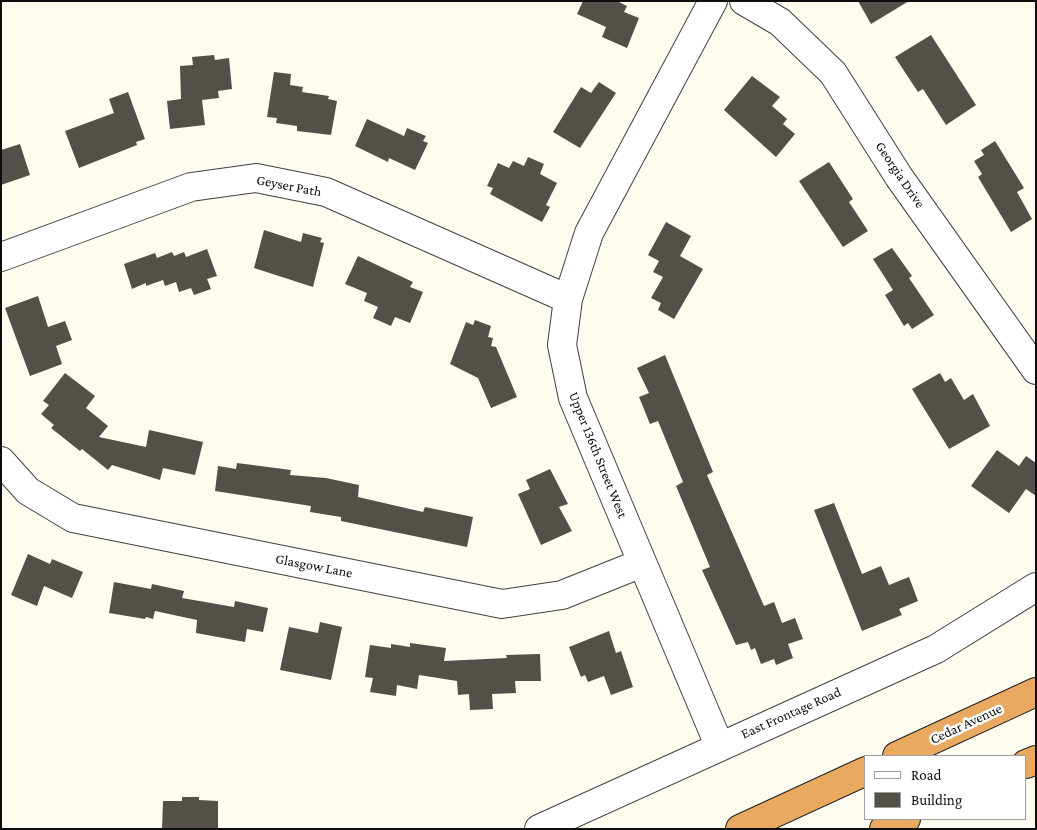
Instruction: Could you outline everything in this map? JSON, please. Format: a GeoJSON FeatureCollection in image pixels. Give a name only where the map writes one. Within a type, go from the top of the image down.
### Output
{"type":"FeatureCollection","features":[{"type":"Feature","properties":{"kind":"highway","name":"Cedar Avenue"},"geometry":{"type":"LineString","coordinates":[[899,755],[1036,692]]}},
{"type":"Feature","properties":{"kind":"highway"},"geometry":{"type":"LineString","coordinates":[[740,829],[864,772]]}},
{"type":"Feature","properties":{"kind":"highway"},"geometry":{"type":"LineString","coordinates":[[884,829],[904,820]]}},
{"type":"Feature","properties":{"kind":"street","name":"Upper 136th Street West"},"geometry":{"type":"LineString","coordinates":[[713,1],[589,232],[568,299],[562,345],[572,398],[719,745]]}},
{"type":"Feature","properties":{"kind":"street","name":"Georgia Drive"},"geometry":{"type":"LineString","coordinates":[[744,1],[780,22],[833,72],[899,177],[1036,370]]}},
{"type":"Feature","properties":{"kind":"street","name":"Geyser Path"},"geometry":{"type":"LineString","coordinates":[[1,257],[191,187],[256,178],[326,192],[568,299]]}},
{"type":"Feature","properties":{"kind":"street","name":"Glasgow Lane"},"geometry":{"type":"LineString","coordinates":[[1,461],[28,491],[73,518],[502,604],[562,595],[642,563]]}},
{"type":"Feature","properties":{"kind":"street","name":"East Frontage Road"},"geometry":{"type":"LineString","coordinates":[[539,829],[719,745],[936,649],[1036,587]]}},
{"type":"Feature","properties":{"kind":"building"},"geometry":{"type":"Polygon","coordinates":[[[583,1],[617,1],[627,6],[624,12],[639,18],[627,48],[602,37],[606,27],[577,14],[583,1]]]}},
{"type":"Feature","properties":{"kind":"building"},"geometry":{"type":"Polygon","coordinates":[[[858,1],[909,1],[871,24],[858,1]]]}},
{"type":"Feature","properties":{"kind":"building"},"geometry":{"type":"Polygon","coordinates":[[[931,35],[976,105],[946,125],[923,89],[918,92],[895,57],[931,35]]]}},
{"type":"Feature","properties":{"kind":"building"},"geometry":{"type":"Polygon","coordinates":[[[214,55],[215,60],[229,58],[232,89],[218,91],[219,98],[202,100],[205,125],[170,129],[167,101],[181,99],[180,66],[193,65],[192,57],[214,55]]]}},
{"type":"Feature","properties":{"kind":"building"},"geometry":{"type":"Polygon","coordinates":[[[274,72],[291,74],[290,85],[303,87],[302,92],[329,96],[328,99],[337,101],[331,135],[297,131],[297,126],[276,123],[277,118],[267,117],[274,72]]]}},
{"type":"Feature","properties":{"kind":"building"},"geometry":{"type":"Polygon","coordinates":[[[752,76],[780,97],[772,106],[787,119],[783,124],[795,134],[776,157],[724,110],[752,76]]]}},
{"type":"Feature","properties":{"kind":"building"},"geometry":{"type":"Polygon","coordinates":[[[599,82],[616,93],[580,148],[553,132],[581,87],[591,93],[599,82]]]}},
{"type":"Feature","properties":{"kind":"building"},"geometry":{"type":"Polygon","coordinates":[[[128,92],[145,139],[136,142],[137,145],[79,168],[65,131],[114,113],[109,99],[128,92]]]}},
{"type":"Feature","properties":{"kind":"building"},"geometry":{"type":"Polygon","coordinates":[[[367,119],[404,136],[407,128],[426,136],[423,141],[428,143],[415,170],[389,158],[388,162],[355,146],[367,119]]]}},
{"type":"Feature","properties":{"kind":"building"},"geometry":{"type":"Polygon","coordinates":[[[995,141],[1024,188],[1017,192],[1032,219],[1011,232],[978,177],[982,174],[974,161],[984,155],[981,150],[995,141]]]}},
{"type":"Feature","properties":{"kind":"building"},"geometry":{"type":"Polygon","coordinates":[[[20,144],[30,175],[1,185],[1,150],[20,144]]]}},
{"type":"Feature","properties":{"kind":"building"},"geometry":{"type":"Polygon","coordinates":[[[528,157],[544,164],[540,174],[557,183],[546,205],[550,207],[542,222],[490,194],[493,188],[487,186],[498,163],[509,168],[513,161],[524,166],[528,157]]]}},
{"type":"Feature","properties":{"kind":"building"},"geometry":{"type":"Polygon","coordinates":[[[829,162],[853,199],[849,202],[868,231],[843,247],[799,181],[829,162]]]}},
{"type":"Feature","properties":{"kind":"building"},"geometry":{"type":"Polygon","coordinates":[[[666,222],[691,236],[680,256],[703,269],[674,319],[658,310],[661,303],[651,298],[663,277],[653,272],[659,261],[648,255],[666,222]]]}},
{"type":"Feature","properties":{"kind":"building"},"geometry":{"type":"Polygon","coordinates":[[[264,230],[301,242],[303,233],[322,238],[320,242],[324,243],[313,287],[254,268],[264,230]]]}},
{"type":"Feature","properties":{"kind":"building"},"geometry":{"type":"Polygon","coordinates":[[[892,248],[912,276],[909,278],[934,315],[912,329],[908,323],[904,326],[885,295],[893,290],[873,259],[892,248]]]}},
{"type":"Feature","properties":{"kind":"building"},"geometry":{"type":"Polygon","coordinates":[[[207,249],[217,276],[207,279],[211,289],[194,295],[191,288],[179,292],[176,282],[165,286],[163,280],[146,286],[146,283],[132,289],[124,264],[155,253],[157,258],[172,252],[174,256],[184,252],[186,257],[207,249]]]}},
{"type":"Feature","properties":{"kind":"building"},"geometry":{"type":"Polygon","coordinates":[[[358,256],[413,282],[410,287],[423,292],[410,323],[395,317],[391,326],[373,318],[378,307],[364,301],[367,293],[345,284],[358,256]]]}},
{"type":"Feature","properties":{"kind":"building"},"geometry":{"type":"Polygon","coordinates":[[[38,296],[48,327],[65,321],[72,340],[56,346],[62,364],[30,376],[5,308],[38,296]]]}},
{"type":"Feature","properties":{"kind":"building"},"geometry":{"type":"Polygon","coordinates":[[[475,320],[491,326],[488,337],[493,338],[491,346],[496,347],[517,397],[491,408],[478,378],[450,364],[466,322],[473,325],[475,320]]]}},
{"type":"Feature","properties":{"kind":"building"},"geometry":{"type":"Polygon","coordinates":[[[665,355],[713,472],[707,475],[764,606],[774,602],[782,623],[795,618],[803,639],[788,644],[793,658],[776,665],[774,659],[761,664],[755,648],[751,650],[748,642],[736,645],[702,570],[710,567],[676,486],[683,482],[658,421],[650,424],[639,397],[649,393],[637,368],[665,355]]]}},
{"type":"Feature","properties":{"kind":"building"},"geometry":{"type":"Polygon","coordinates":[[[65,373],[95,396],[86,408],[108,426],[99,437],[146,447],[149,430],[203,442],[195,475],[163,468],[160,480],[112,465],[108,470],[82,449],[80,451],[51,428],[54,425],[41,414],[49,405],[43,401],[65,373]]]}},
{"type":"Feature","properties":{"kind":"building"},"geometry":{"type":"Polygon","coordinates":[[[940,373],[945,382],[951,378],[964,400],[973,394],[990,426],[949,449],[912,389],[940,373]]]}},
{"type":"Feature","properties":{"kind":"building"},"geometry":{"type":"Polygon","coordinates":[[[997,450],[1019,466],[1026,456],[1036,463],[1036,496],[1026,489],[1009,513],[971,486],[997,450]]]}},
{"type":"Feature","properties":{"kind":"building"},"geometry":{"type":"Polygon","coordinates":[[[237,463],[291,470],[290,475],[326,478],[359,485],[358,497],[423,512],[425,507],[473,517],[467,547],[341,521],[341,517],[310,512],[311,506],[215,491],[218,466],[236,469],[237,463]]]}},
{"type":"Feature","properties":{"kind":"building"},"geometry":{"type":"Polygon","coordinates":[[[550,469],[568,504],[559,507],[572,531],[541,545],[518,494],[530,489],[526,480],[550,469]]]}},
{"type":"Feature","properties":{"kind":"building"},"geometry":{"type":"Polygon","coordinates":[[[834,503],[862,574],[881,566],[889,585],[909,577],[918,601],[899,609],[902,615],[862,631],[814,510],[834,503]]]}},
{"type":"Feature","properties":{"kind":"building"},"geometry":{"type":"Polygon","coordinates":[[[28,554],[50,564],[52,559],[83,572],[72,598],[44,586],[37,606],[11,595],[28,554]]]}},
{"type":"Feature","properties":{"kind":"building"},"geometry":{"type":"Polygon","coordinates":[[[114,582],[151,589],[152,584],[184,591],[182,598],[234,607],[235,601],[268,608],[263,632],[247,629],[245,642],[196,633],[197,620],[155,611],[153,619],[109,613],[114,582]]]}},
{"type":"Feature","properties":{"kind":"building"},"geometry":{"type":"Polygon","coordinates":[[[320,622],[342,627],[331,680],[280,670],[289,627],[318,633],[320,622]]]}},
{"type":"Feature","properties":{"kind":"building"},"geometry":{"type":"Polygon","coordinates":[[[609,631],[616,653],[621,651],[633,687],[611,695],[604,676],[588,682],[585,675],[581,677],[569,647],[609,631]]]}},
{"type":"Feature","properties":{"kind":"building"},"geometry":{"type":"Polygon","coordinates":[[[410,643],[446,648],[444,661],[507,658],[506,655],[540,654],[541,681],[515,681],[516,693],[492,694],[493,709],[470,710],[469,694],[458,695],[457,681],[419,675],[417,689],[397,685],[396,696],[370,692],[373,678],[365,677],[370,645],[391,648],[391,644],[410,647],[410,643]]]}},
{"type":"Feature","properties":{"kind":"building"},"geometry":{"type":"Polygon","coordinates":[[[182,797],[199,797],[199,800],[218,801],[218,829],[162,829],[163,801],[182,801],[182,797]]]}}]}
